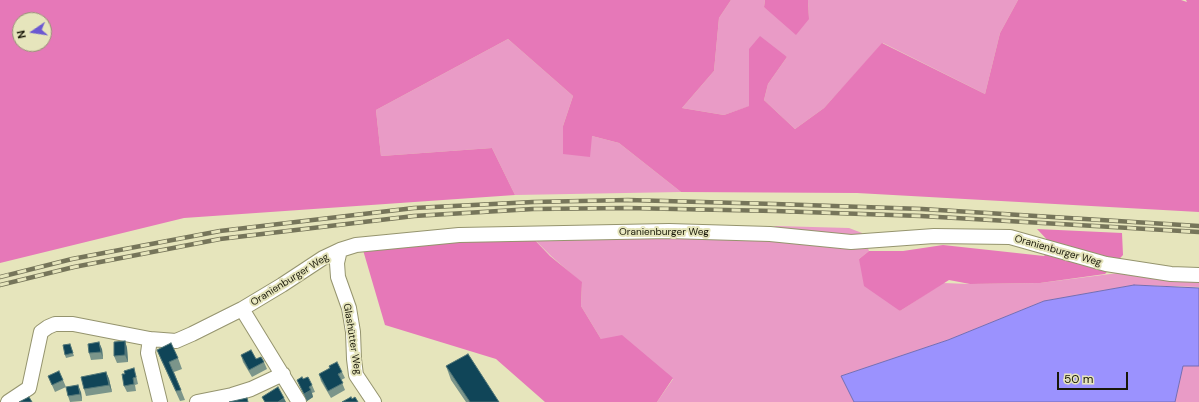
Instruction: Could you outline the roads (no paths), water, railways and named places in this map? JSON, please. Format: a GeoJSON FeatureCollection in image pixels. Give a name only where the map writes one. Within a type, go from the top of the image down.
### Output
{"type":"FeatureCollection","features":[{"type":"Feature","properties":{"kind":"street","name":"Oranienburger Weg"},"geometry":{"type":"LineString","coordinates":[[8,402],[29,388],[41,332],[48,327],[55,324],[73,324],[150,339],[176,341],[242,309],[323,258],[340,250],[356,245],[459,235],[669,231],[770,234],[851,242],[934,236],[1010,237],[1106,264],[1171,274],[1199,275]]}},
{"type":"Feature","properties":{"kind":"street","name":"Glashütter Weg"},"geometry":{"type":"LineString","coordinates":[[340,250],[337,263],[338,276],[349,308],[353,332],[356,375],[374,402]]}},
{"type":"Feature","properties":{"kind":"street"},"geometry":{"type":"LineString","coordinates":[[242,309],[299,402]]}},
{"type":"Feature","properties":{"kind":"street"},"geometry":{"type":"LineString","coordinates":[[150,339],[148,353],[160,402]]}},
{"type":"Feature","properties":{"kind":"street"},"geometry":{"type":"LineString","coordinates":[[197,402],[232,395],[251,389],[282,374]]}},
{"type":"Feature","properties":{"kind":"railway"},"geometry":{"type":"LineString","coordinates":[[0,277],[72,259],[220,231],[414,208],[533,202],[628,200],[922,209],[1199,226]]}},
{"type":"Feature","properties":{"kind":"railway"},"geometry":{"type":"LineString","coordinates":[[0,285],[74,267],[220,239],[414,216],[533,209],[627,208],[921,216],[1199,232]]}}]}
